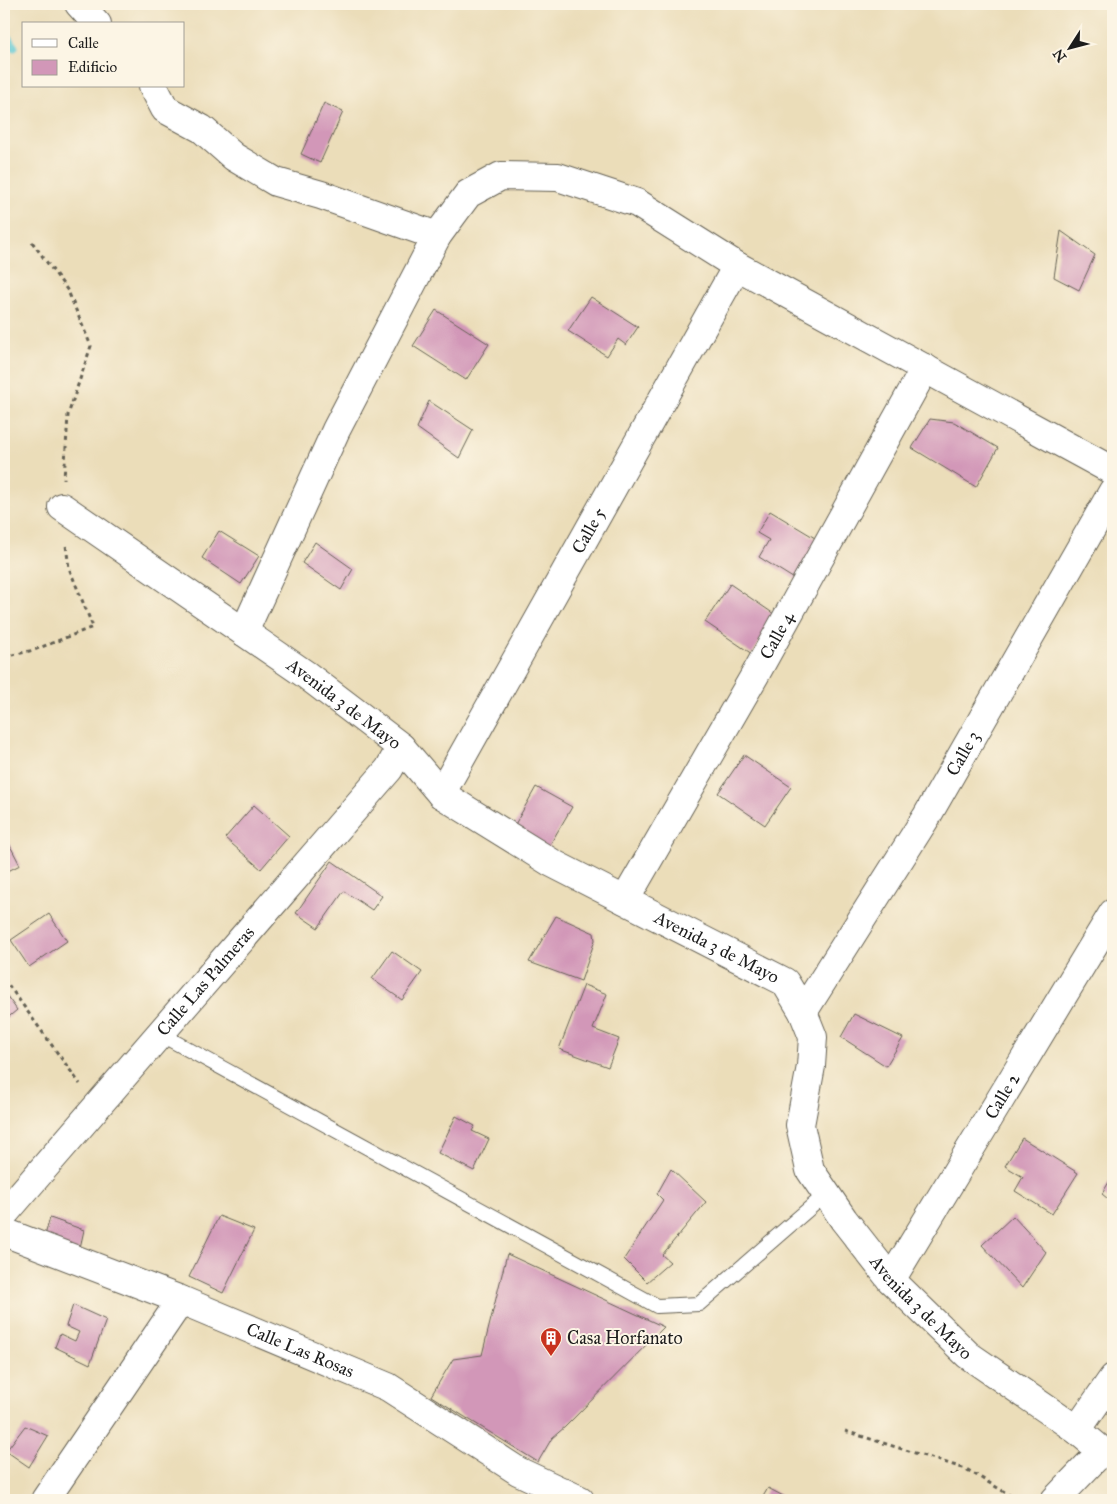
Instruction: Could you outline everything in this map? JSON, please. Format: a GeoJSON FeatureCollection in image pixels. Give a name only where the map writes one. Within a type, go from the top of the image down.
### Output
{"type":"FeatureCollection","features":[{"type":"Feature","properties":{"kind":"street"},"geometry":{"type":"LineString","coordinates":[[79,4],[95,22]]}},
{"type":"Feature","properties":{"kind":"street"},"geometry":{"type":"LineString","coordinates":[[154,88],[165,109],[202,129],[234,157],[276,182],[321,195],[437,236]]}},
{"type":"Feature","properties":{"kind":"street"},"geometry":{"type":"LineString","coordinates":[[244,632],[336,430],[437,236],[468,194],[501,176],[558,178],[637,203],[736,266],[1113,471]]}},
{"type":"Feature","properties":{"kind":"street","name":"Calle 5"},"geometry":{"type":"LineString","coordinates":[[441,794],[736,266]]}},
{"type":"Feature","properties":{"kind":"street","name":"Calle 4"},"geometry":{"type":"LineString","coordinates":[[625,900],[755,675],[925,368]]}},
{"type":"Feature","properties":{"kind":"street","name":"Calle 3"},"geometry":{"type":"LineString","coordinates":[[803,1012],[927,816],[1113,492]]}},
{"type":"Feature","properties":{"kind":"street","name":"Avenida 3 de Mayo"},"geometry":{"type":"LineString","coordinates":[[62,507],[305,674],[401,746],[441,794],[552,863],[785,982],[803,1012],[813,1038],[811,1066],[800,1125],[810,1170],[826,1194],[891,1280],[968,1354],[1108,1453]]}},
{"type":"Feature","properties":{"kind":"street","name":"Calle Las Palmeras"},"geometry":{"type":"LineString","coordinates":[[4,1214],[389,769],[401,746]]}},
{"type":"Feature","properties":{"kind":"street","name":"Calle 2"},"geometry":{"type":"LineString","coordinates":[[891,1280],[1113,913]]}},
{"type":"Feature","properties":{"kind":"street","name":"Calle Las Rosas"},"geometry":{"type":"LineString","coordinates":[[4,1232],[181,1300],[388,1387],[518,1471],[580,1500]]}},
{"type":"Feature","properties":{"kind":"street"},"geometry":{"type":"LineString","coordinates":[[45,1500],[181,1300]]}},
{"type":"Feature","properties":{"kind":"street"},"geometry":{"type":"LineString","coordinates":[[1077,1430],[1113,1378]]}},
{"type":"Feature","properties":{"kind":"street"},"geometry":{"type":"LineString","coordinates":[[1055,1500],[1108,1453]]}},
{"type":"Feature","properties":{"kind":"lane"},"geometry":{"type":"LineString","coordinates":[[160,1034],[658,1306],[699,1304],[826,1194]]}},
{"type":"Feature","properties":{"kind":"path"},"geometry":{"type":"LineString","coordinates":[[4,657],[34,650],[93,627],[69,568],[62,507],[68,415],[91,346],[68,291],[32,242]]}},
{"type":"Feature","properties":{"kind":"path"},"geometry":{"type":"LineString","coordinates":[[4,979],[96,1107]]}},
{"type":"Feature","properties":{"kind":"path"},"geometry":{"type":"LineString","coordinates":[[845,1431],[966,1469],[1018,1500]]}},
{"type":"Feature","properties":{"kind":"building"},"geometry":{"type":"Polygon","coordinates":[[[324,103],[343,112],[320,163],[301,154],[324,103]]]}},
{"type":"Feature","properties":{"kind":"building"},"geometry":{"type":"Polygon","coordinates":[[[1061,231],[1095,255],[1079,290],[1054,277],[1061,231]]]}},
{"type":"Feature","properties":{"kind":"building"},"geometry":{"type":"Polygon","coordinates":[[[591,297],[638,327],[626,345],[618,339],[607,356],[568,331],[591,297]]]}},
{"type":"Feature","properties":{"kind":"building"},"geometry":{"type":"Polygon","coordinates":[[[436,310],[489,344],[466,380],[413,346],[436,310]]]}},
{"type":"Feature","properties":{"kind":"building"},"geometry":{"type":"Polygon","coordinates":[[[429,401],[473,430],[459,458],[417,428],[429,401]]]}},
{"type":"Feature","properties":{"kind":"building"},"geometry":{"type":"Polygon","coordinates":[[[930,419],[954,422],[998,448],[976,487],[912,448],[930,419]]]}},
{"type":"Feature","properties":{"kind":"building"},"geometry":{"type":"Polygon","coordinates":[[[770,511],[820,541],[796,580],[759,557],[769,540],[757,533],[770,511]]]}},
{"type":"Feature","properties":{"kind":"building"},"geometry":{"type":"Polygon","coordinates":[[[219,531],[259,556],[241,584],[202,558],[219,531]]]}},
{"type":"Feature","properties":{"kind":"building"},"geometry":{"type":"Polygon","coordinates":[[[315,542],[353,569],[341,590],[302,563],[315,542]]]}},
{"type":"Feature","properties":{"kind":"building"},"geometry":{"type":"Polygon","coordinates":[[[730,584],[777,616],[752,654],[705,622],[730,584]]]}},
{"type":"Feature","properties":{"kind":"building"},"geometry":{"type":"Polygon","coordinates":[[[744,755],[791,787],[765,825],[718,793],[744,755]]]}},
{"type":"Feature","properties":{"kind":"building"},"geometry":{"type":"Polygon","coordinates":[[[536,787],[572,807],[548,848],[513,828],[536,787]]]}},
{"type":"Feature","properties":{"kind":"building"},"geometry":{"type":"Polygon","coordinates":[[[254,805],[289,836],[261,869],[225,838],[254,805]]]}},
{"type":"Feature","properties":{"kind":"building"},"geometry":{"type":"Polygon","coordinates":[[[4,834],[20,865],[4,873],[4,834]]]}},
{"type":"Feature","properties":{"kind":"building"},"geometry":{"type":"Polygon","coordinates":[[[332,861],[382,896],[372,910],[344,891],[318,928],[296,913],[332,861]]]}},
{"type":"Feature","properties":{"kind":"building"},"geometry":{"type":"Polygon","coordinates":[[[49,914],[67,941],[29,967],[11,940],[49,914]]]}},
{"type":"Feature","properties":{"kind":"building"},"geometry":{"type":"Polygon","coordinates":[[[556,916],[594,933],[595,940],[581,981],[529,962],[556,916]]]}},
{"type":"Feature","properties":{"kind":"building"},"geometry":{"type":"Polygon","coordinates":[[[392,951],[422,972],[402,1000],[372,979],[392,951]]]}},
{"type":"Feature","properties":{"kind":"building"},"geometry":{"type":"Polygon","coordinates":[[[584,985],[607,994],[593,1029],[619,1039],[608,1067],[559,1049],[584,985]]]}},
{"type":"Feature","properties":{"kind":"building"},"geometry":{"type":"Polygon","coordinates":[[[4,992],[17,1010],[5,1020],[4,1019],[4,992]]]}},
{"type":"Feature","properties":{"kind":"building"},"geometry":{"type":"Polygon","coordinates":[[[854,1014],[903,1038],[886,1066],[841,1037],[854,1014]]]}},
{"type":"Feature","properties":{"kind":"building"},"geometry":{"type":"Polygon","coordinates":[[[456,1116],[475,1126],[472,1131],[489,1139],[474,1171],[438,1153],[456,1116]]]}},
{"type":"Feature","properties":{"kind":"building"},"geometry":{"type":"Polygon","coordinates":[[[1022,1138],[1078,1173],[1052,1214],[1015,1191],[1023,1177],[1005,1166],[1022,1138]]]}},
{"type":"Feature","properties":{"kind":"building"},"geometry":{"type":"Polygon","coordinates":[[[671,1169],[706,1202],[662,1255],[670,1262],[647,1282],[624,1259],[663,1200],[657,1194],[671,1169]]]}},
{"type":"Feature","properties":{"kind":"building"},"geometry":{"type":"Polygon","coordinates":[[[1113,1175],[1113,1203],[1102,1194],[1113,1175]]]}},
{"type":"Feature","properties":{"kind":"building"},"geometry":{"type":"Polygon","coordinates":[[[219,1216],[254,1230],[223,1293],[189,1277],[219,1216]]]}},
{"type":"Feature","properties":{"kind":"building"},"geometry":{"type":"Polygon","coordinates":[[[1013,1216],[1046,1252],[1022,1288],[982,1245],[1013,1216]]]}},
{"type":"Feature","properties":{"kind":"building"},"geometry":{"type":"Polygon","coordinates":[[[50,1218],[84,1230],[78,1257],[43,1242],[50,1218]]]}},
{"type":"Feature","properties":{"kind":"building","name":"Casa Horfanato"},"geometry":{"type":"Polygon","coordinates":[[[507,1254],[664,1327],[552,1438],[538,1462],[431,1396],[453,1359],[482,1355],[507,1254]]]}},
{"type":"Feature","properties":{"kind":"building"},"geometry":{"type":"Polygon","coordinates":[[[73,1305],[106,1320],[90,1364],[55,1347],[60,1334],[75,1341],[79,1332],[66,1326],[73,1305]]]}},
{"type":"Feature","properties":{"kind":"building"},"geometry":{"type":"Polygon","coordinates":[[[25,1426],[48,1436],[29,1467],[6,1451],[25,1426]]]}},
{"type":"Feature","properties":{"kind":"building"},"geometry":{"type":"Polygon","coordinates":[[[768,1488],[791,1500],[761,1500],[768,1488]]]}},
{"type":"Feature","properties":{"kind":"waterway"},"geometry":{"type":"LineString","coordinates":[[4,33],[14,47]]}},
{"type":"Feature","properties":{"kind":"place","name":"Casa Horfanato"},"geometry":{"type":"Point","coordinates":[551,1357]}}]}
